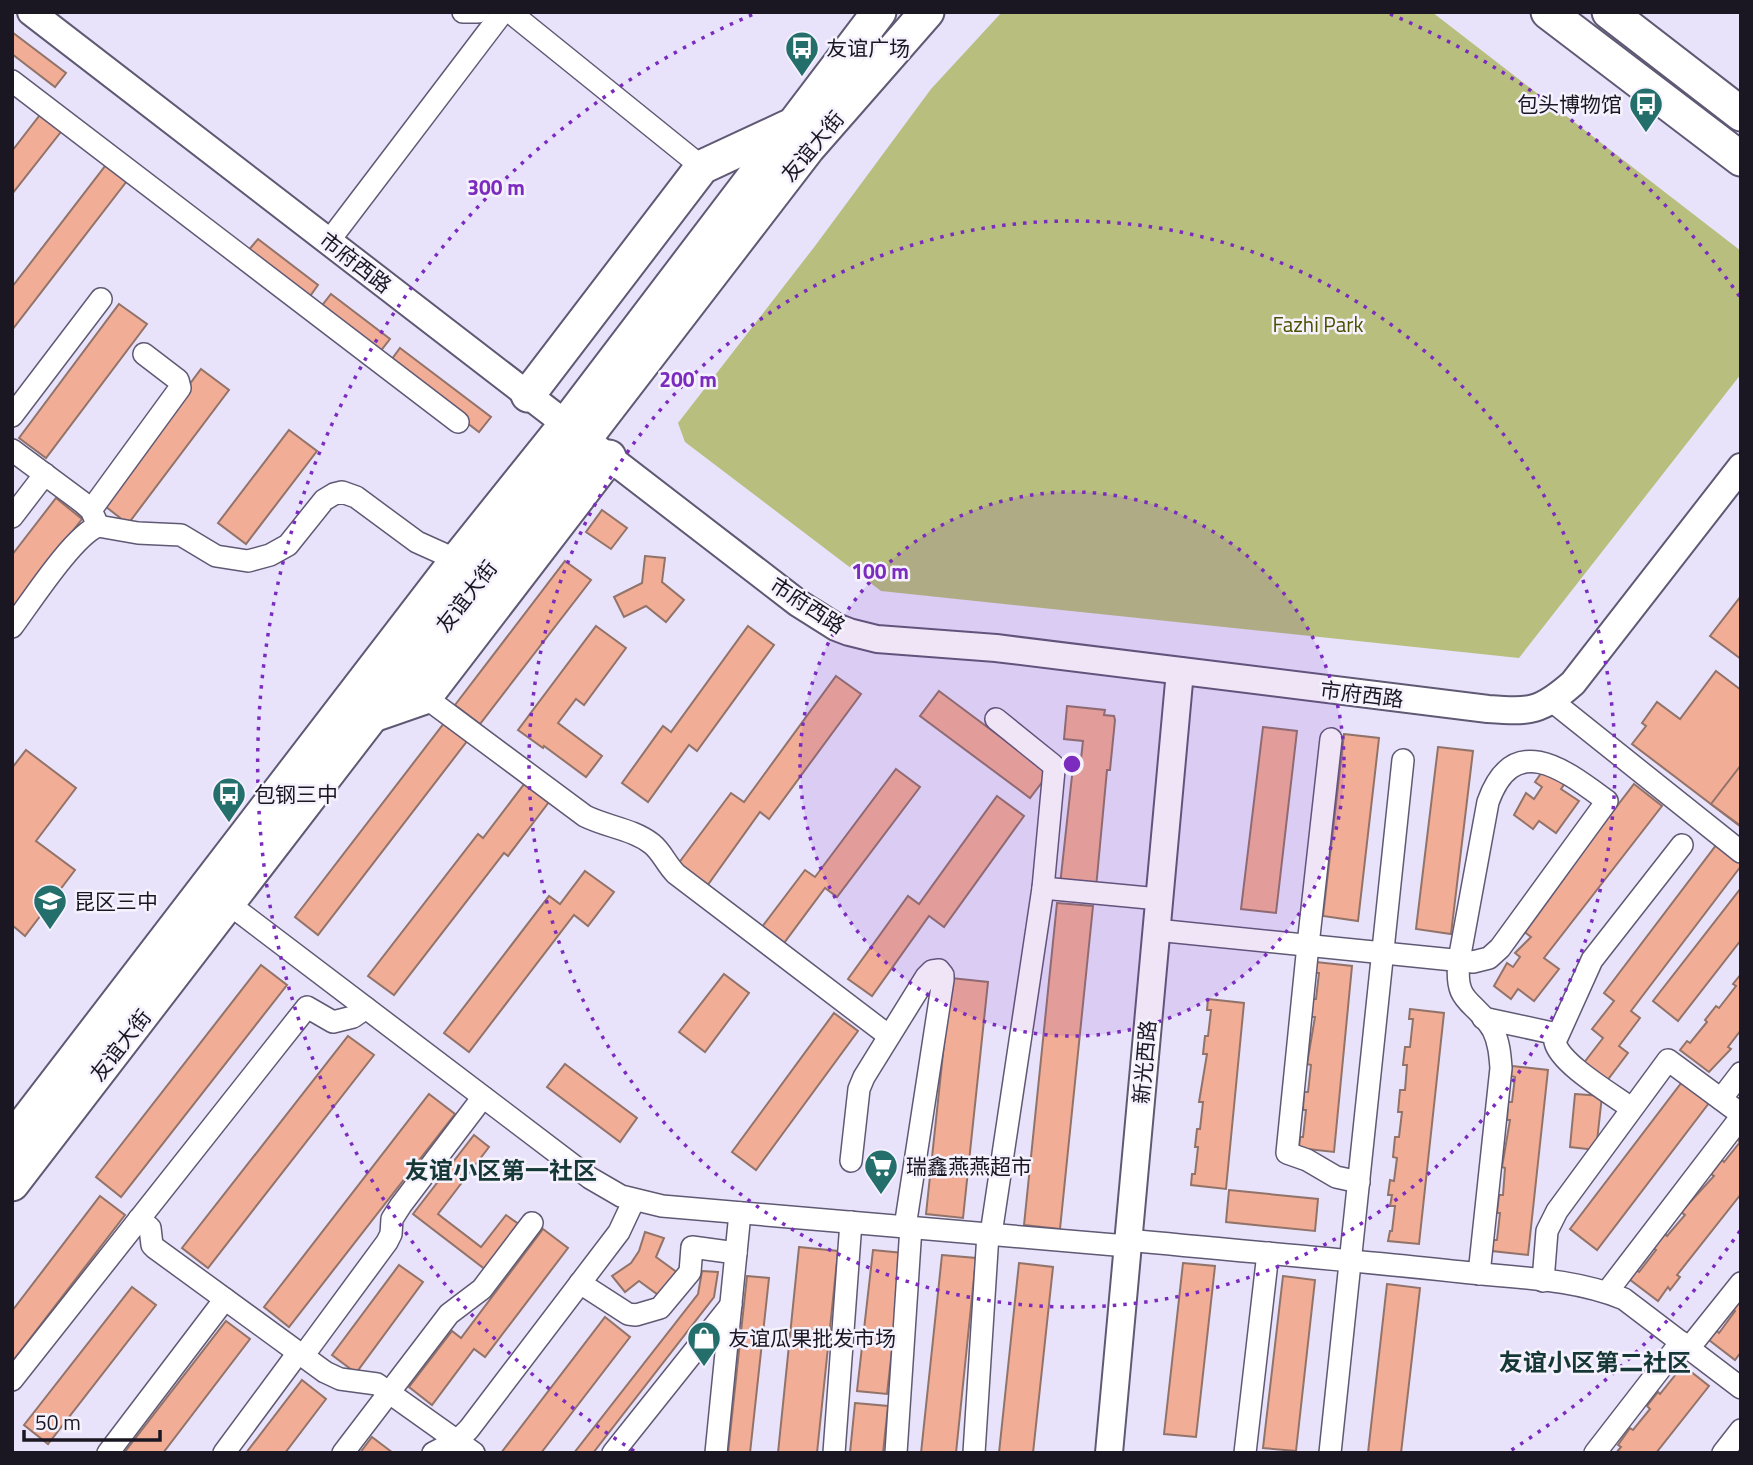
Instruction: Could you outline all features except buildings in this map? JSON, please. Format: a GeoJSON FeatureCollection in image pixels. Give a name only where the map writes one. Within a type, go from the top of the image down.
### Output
{"type":"FeatureCollection","features":[{"type":"Feature","properties":{"kind":"main road","name":"友谊大街"},"geometry":{"type":"LineString","coordinates":[[12,1140],[457,559],[587,440],[794,124],[879,12]]}},
{"type":"Feature","properties":{"kind":"main road"},"geometry":{"type":"LineString","coordinates":[[1548,12],[1741,159]]}},
{"type":"Feature","properties":{"kind":"main road"},"geometry":{"type":"LineString","coordinates":[[1608,12],[1741,114]]}},
{"type":"Feature","properties":{"kind":"main road","name":"友谊大街"},"geometry":{"type":"LineString","coordinates":[[12,1184],[587,440],[808,148],[929,15]]}},
{"type":"Feature","properties":{"kind":"main road"},"geometry":{"type":"LineString","coordinates":[[528,395],[702,167],[794,124]]}},
{"type":"Feature","properties":{"kind":"main road"},"geometry":{"type":"LineString","coordinates":[[376,714],[425,697],[587,440]]}},
{"type":"Feature","properties":{"kind":"main road"},"geometry":{"type":"LineString","coordinates":[[12,1108],[47,1093]]}},
{"type":"Feature","properties":{"kind":"street","name":"市府西路"},"geometry":{"type":"LineString","coordinates":[[31,12],[798,603],[820,618],[849,632],[897,642],[996,648],[1488,709],[1525,711],[1552,701],[1573,683],[1741,467]]}},
{"type":"Feature","properties":{"kind":"street"},"geometry":{"type":"LineString","coordinates":[[463,12],[478,12]]}},
{"type":"Feature","properties":{"kind":"street"},"geometry":{"type":"LineString","coordinates":[[329,241],[503,12]]}},
{"type":"Feature","properties":{"kind":"street"},"geometry":{"type":"LineString","coordinates":[[510,12],[702,167]]}},
{"type":"Feature","properties":{"kind":"street"},"geometry":{"type":"LineString","coordinates":[[12,81],[458,422]]}},
{"type":"Feature","properties":{"kind":"street"},"geometry":{"type":"LineString","coordinates":[[12,416],[101,299]]}},
{"type":"Feature","properties":{"kind":"street"},"geometry":{"type":"LineString","coordinates":[[12,627],[77,542],[92,528],[94,518],[180,388],[178,380],[144,354]]}},
{"type":"Feature","properties":{"kind":"street"},"geometry":{"type":"LineString","coordinates":[[12,450],[45,474],[94,518],[138,533],[181,535],[216,556],[248,561],[270,555],[288,545],[324,500],[342,492],[362,501],[417,542],[457,559]]}},
{"type":"Feature","properties":{"kind":"street"},"geometry":{"type":"LineString","coordinates":[[12,517],[45,474]]}},
{"type":"Feature","properties":{"kind":"street","name":"新光西路"},"geometry":{"type":"LineString","coordinates":[[1109,1453],[1180,671]]}},
{"type":"Feature","properties":{"kind":"street"},"geometry":{"type":"LineString","coordinates":[[425,697],[585,816],[648,841],[659,850],[676,874],[889,1036]]}},
{"type":"Feature","properties":{"kind":"street"},"geometry":{"type":"LineString","coordinates":[[1552,701],[1741,852]]}},
{"type":"Feature","properties":{"kind":"street"},"geometry":{"type":"LineString","coordinates":[[974,1453],[990,1234],[1043,888],[1055,770],[1053,765],[996,719]]}},
{"type":"Feature","properties":{"kind":"street"},"geometry":{"type":"LineString","coordinates":[[1331,739],[1287,1153],[1307,1160],[1336,1177],[1359,1182]]}},
{"type":"Feature","properties":{"kind":"street"},"geometry":{"type":"LineString","coordinates":[[1330,1453],[1403,760]]}},
{"type":"Feature","properties":{"kind":"street"},"geometry":{"type":"LineString","coordinates":[[1156,930],[1459,960],[1482,961],[1500,948],[1607,802],[1563,770],[1543,762],[1518,763],[1504,772],[1492,791],[1484,816],[1459,960],[1457,978],[1465,1001],[1483,1018],[1497,1038],[1502,1068],[1479,1274]]}},
{"type":"Feature","properties":{"kind":"street"},"geometry":{"type":"LineString","coordinates":[[1630,1108],[1561,1055],[1555,1042],[1592,960],[1682,845]]}},
{"type":"Feature","properties":{"kind":"street"},"geometry":{"type":"LineString","coordinates":[[1043,888],[1159,899]]}},
{"type":"Feature","properties":{"kind":"street"},"geometry":{"type":"LineString","coordinates":[[229,904],[590,1178],[613,1192],[634,1200],[662,1206],[990,1234],[1351,1260],[1581,1286],[1624,1299],[1741,1388]]}},
{"type":"Feature","properties":{"kind":"street"},"geometry":{"type":"LineString","coordinates":[[851,1161],[859,1088],[926,977],[932,971],[942,972],[943,981],[908,1227],[896,1453]]}},
{"type":"Feature","properties":{"kind":"street"},"geometry":{"type":"LineString","coordinates":[[12,1380],[307,1007],[333,1022],[353,1017],[366,1008]]}},
{"type":"Feature","properties":{"kind":"street"},"geometry":{"type":"LineString","coordinates":[[1483,1018],[1557,1034]]}},
{"type":"Feature","properties":{"kind":"street"},"geometry":{"type":"LineString","coordinates":[[1543,1281],[1547,1231],[1552,1221],[1630,1108],[1668,1060],[1741,1115],[1607,1292]]}},
{"type":"Feature","properties":{"kind":"street"},"geometry":{"type":"LineString","coordinates":[[1721,1099],[1741,1073]]}},
{"type":"Feature","properties":{"kind":"street"},"geometry":{"type":"LineString","coordinates":[[224,1453],[387,1242],[391,1234],[392,1219],[401,1205],[483,1097]]}},
{"type":"Feature","properties":{"kind":"street"},"geometry":{"type":"LineString","coordinates":[[466,1446],[469,1429],[622,1227],[634,1200]]}},
{"type":"Feature","properties":{"kind":"street"},"geometry":{"type":"LineString","coordinates":[[716,1453],[740,1213]]}},
{"type":"Feature","properties":{"kind":"street"},"geometry":{"type":"LineString","coordinates":[[139,1219],[152,1232],[152,1245],[155,1248],[300,1354],[332,1376],[377,1384],[466,1446]]}},
{"type":"Feature","properties":{"kind":"street"},"geometry":{"type":"LineString","coordinates":[[834,1453],[851,1222]]}},
{"type":"Feature","properties":{"kind":"street"},"geometry":{"type":"LineString","coordinates":[[343,1453],[449,1314],[482,1289],[532,1223]]}},
{"type":"Feature","properties":{"kind":"street"},"geometry":{"type":"LineString","coordinates":[[580,1283],[628,1314],[636,1315],[660,1308],[687,1276],[691,1266],[692,1247],[736,1253]]}},
{"type":"Feature","properties":{"kind":"street"},"geometry":{"type":"LineString","coordinates":[[1245,1453],[1268,1253]]}},
{"type":"Feature","properties":{"kind":"street"},"geometry":{"type":"LineString","coordinates":[[1595,1453],[1741,1283]]}},
{"type":"Feature","properties":{"kind":"street"},"geometry":{"type":"LineString","coordinates":[[108,1453],[225,1299]]}},
{"type":"Feature","properties":{"kind":"street"},"geometry":{"type":"LineString","coordinates":[[613,1453],[731,1305]]}},
{"type":"Feature","properties":{"kind":"street"},"geometry":{"type":"LineString","coordinates":[[1723,1453],[1741,1430]]}},
{"type":"Feature","properties":{"kind":"street"},"geometry":{"type":"LineString","coordinates":[[433,1453],[466,1446]]}},
{"type":"Feature","properties":{"kind":"green space","name":"Fazhi Park"},"geometry":{"type":"Polygon","coordinates":[[[1002,12],[1432,12],[1741,251],[1741,374],[1519,658],[881,591],[685,442],[678,423],[815,246],[931,89],[1002,12]]]}},
{"type":"Feature","properties":{"kind":"place","name":"友谊广场"},"geometry":{"type":"Point","coordinates":[802,78]}},
{"type":"Feature","properties":{"kind":"place","name":"包头博物馆"},"geometry":{"type":"Point","coordinates":[1646,134]}},
{"type":"Feature","properties":{"kind":"place","name":"包钢三中"},"geometry":{"type":"Point","coordinates":[229,824]}},
{"type":"Feature","properties":{"kind":"place","name":"昆区三中"},"geometry":{"type":"Point","coordinates":[50,931]}},
{"type":"Feature","properties":{"kind":"place","name":"瑞鑫燕燕超市"},"geometry":{"type":"Point","coordinates":[881,1196]}},
{"type":"Feature","properties":{"kind":"place","name":"友谊瓜果批发市场"},"geometry":{"type":"Point","coordinates":[704,1368]}},
{"type":"Feature","properties":{"kind":"district","name":"友谊小区第一社区"},"geometry":{"type":"Point","coordinates":[501,1170]}},
{"type":"Feature","properties":{"kind":"district","name":"友谊小区第二社区"},"geometry":{"type":"Point","coordinates":[1595,1362]}}]}
